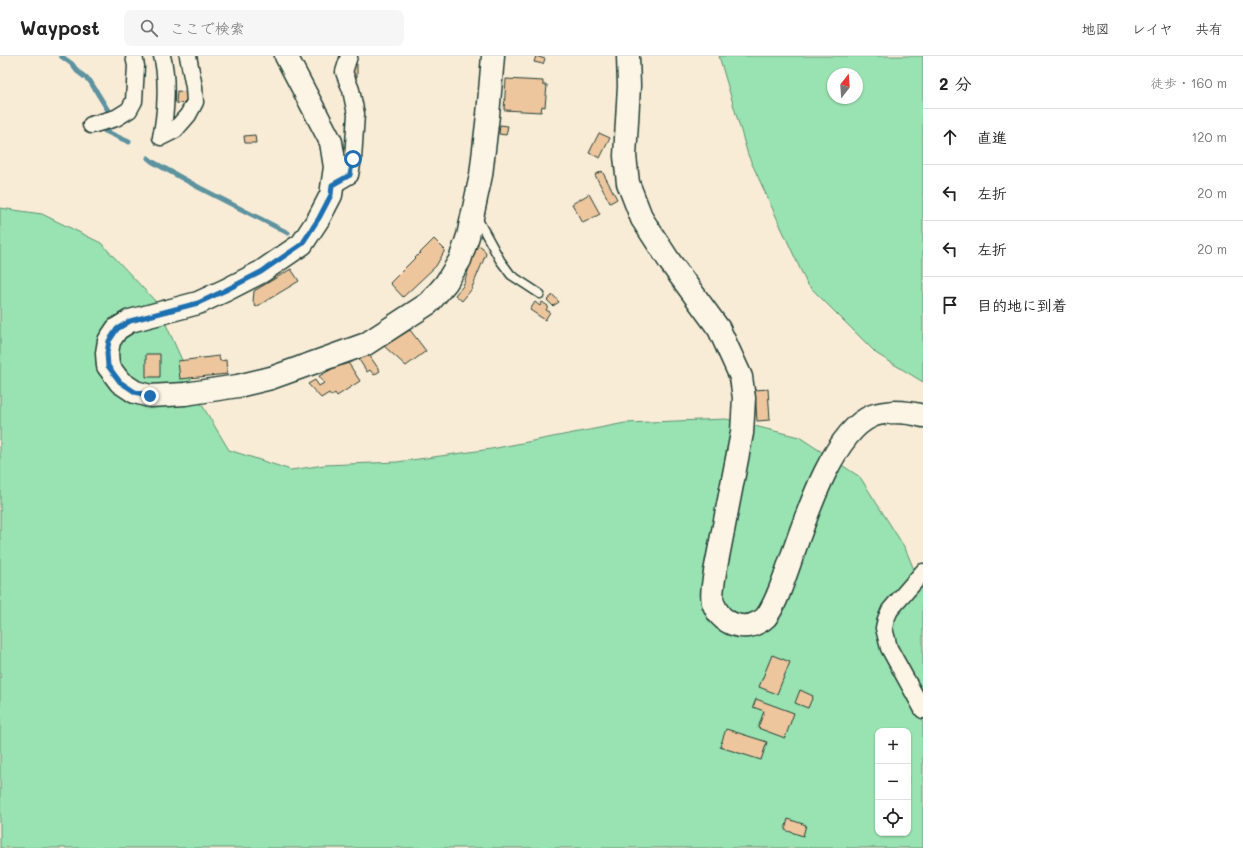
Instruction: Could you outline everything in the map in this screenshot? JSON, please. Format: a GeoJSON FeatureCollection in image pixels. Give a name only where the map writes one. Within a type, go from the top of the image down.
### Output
{"type":"FeatureCollection","features":[{"type":"Feature","properties":{"kind":"street"},"geometry":{"type":"LineString","coordinates":[[91,126],[116,118],[129,110],[134,101],[136,66],[134,56]]}},
{"type":"Feature","properties":{"kind":"street"},"geometry":{"type":"LineString","coordinates":[[162,56],[165,65],[165,121],[161,137],[176,130],[188,115],[195,102],[194,87],[188,56]]}},
{"type":"Feature","properties":{"kind":"street"},"geometry":{"type":"LineString","coordinates":[[286,56],[331,142],[335,167],[331,195],[319,218],[302,244],[261,272],[198,303],[130,321],[117,329],[109,341],[107,353],[108,366],[120,382],[135,392],[150,396],[205,392],[272,378],[366,344],[429,303],[446,283],[460,260],[468,236],[481,175],[493,56]]}},
{"type":"Feature","properties":{"kind":"street"},"geometry":{"type":"LineString","coordinates":[[332,185],[350,175],[353,159],[356,114],[351,90],[344,72],[349,56]]}},
{"type":"Feature","properties":{"kind":"street"},"geometry":{"type":"LineString","coordinates":[[628,56],[629,86],[625,156],[628,183],[642,219],[670,262],[719,328],[741,377],[744,398],[742,433],[713,592],[713,604],[720,616],[728,622],[741,626],[754,625],[765,618],[776,599],[822,479],[842,442],[857,426],[871,416],[883,413],[900,412],[923,416]]}},
{"type":"Feature","properties":{"kind":"street"},"geometry":{"type":"LineString","coordinates":[[923,572],[890,610],[884,628],[889,648],[923,710]]}},
{"type":"Feature","properties":{"kind":"lane"},"geometry":{"type":"LineString","coordinates":[[474,210],[500,260],[511,274],[540,294]]}},
{"type":"Feature","properties":{"kind":"green space"},"geometry":{"type":"Polygon","coordinates":[[[719,56],[923,56],[923,382],[877,354],[807,284],[748,155],[719,56]]]}},
{"type":"Feature","properties":{"kind":"green space"},"geometry":{"type":"Polygon","coordinates":[[[0,208],[42,214],[101,243],[156,302],[202,405],[229,450],[291,470],[324,465],[397,462],[491,449],[625,423],[726,419],[799,437],[860,477],[905,548],[923,591],[923,848],[0,848],[0,208]]]}},
{"type":"Feature","properties":{"kind":"building"},"geometry":{"type":"Polygon","coordinates":[[[536,56],[545,59],[543,64],[534,62],[536,56]]]}},
{"type":"Feature","properties":{"kind":"building"},"geometry":{"type":"Polygon","coordinates":[[[350,64],[357,64],[357,77],[351,77],[350,64]]]}},
{"type":"Feature","properties":{"kind":"building"},"geometry":{"type":"Polygon","coordinates":[[[506,79],[543,81],[543,85],[547,85],[545,107],[542,106],[541,112],[504,110],[506,79]]]}},
{"type":"Feature","properties":{"kind":"building"},"geometry":{"type":"Polygon","coordinates":[[[177,91],[187,92],[186,104],[176,103],[177,91]]]}},
{"type":"Feature","properties":{"kind":"building"},"geometry":{"type":"Polygon","coordinates":[[[500,125],[508,126],[506,135],[499,134],[500,125]]]}},
{"type":"Feature","properties":{"kind":"building"},"geometry":{"type":"Polygon","coordinates":[[[599,133],[610,138],[600,158],[589,153],[599,133]]]}},
{"type":"Feature","properties":{"kind":"building"},"geometry":{"type":"Polygon","coordinates":[[[255,135],[256,143],[245,143],[244,136],[255,135]]]}},
{"type":"Feature","properties":{"kind":"building"},"geometry":{"type":"Polygon","coordinates":[[[602,171],[617,199],[610,203],[595,175],[602,171]]]}},
{"type":"Feature","properties":{"kind":"building"},"geometry":{"type":"Polygon","coordinates":[[[589,194],[600,214],[583,223],[572,204],[589,194]]]}},
{"type":"Feature","properties":{"kind":"building"},"geometry":{"type":"Polygon","coordinates":[[[434,239],[445,250],[436,266],[403,297],[390,283],[434,239]]]}},
{"type":"Feature","properties":{"kind":"building"},"geometry":{"type":"Polygon","coordinates":[[[477,244],[483,248],[486,254],[471,290],[462,301],[455,295],[463,286],[477,244]]]}},
{"type":"Feature","properties":{"kind":"building"},"geometry":{"type":"Polygon","coordinates":[[[291,269],[299,281],[256,307],[253,302],[254,291],[291,269]]]}},
{"type":"Feature","properties":{"kind":"building"},"geometry":{"type":"Polygon","coordinates":[[[553,295],[559,302],[553,306],[547,300],[553,295]]]}},
{"type":"Feature","properties":{"kind":"building"},"geometry":{"type":"Polygon","coordinates":[[[535,302],[540,306],[542,302],[548,306],[546,310],[550,312],[545,320],[530,310],[535,302]]]}},
{"type":"Feature","properties":{"kind":"building"},"geometry":{"type":"Polygon","coordinates":[[[410,330],[426,351],[406,366],[384,346],[410,330]]]}},
{"type":"Feature","properties":{"kind":"building"},"geometry":{"type":"Polygon","coordinates":[[[367,352],[380,371],[374,375],[370,370],[367,372],[358,358],[367,352]]]}},
{"type":"Feature","properties":{"kind":"building"},"geometry":{"type":"Polygon","coordinates":[[[146,354],[160,354],[160,377],[146,377],[146,354]]]}},
{"type":"Feature","properties":{"kind":"building"},"geometry":{"type":"Polygon","coordinates":[[[219,356],[220,361],[226,360],[227,374],[180,379],[178,361],[219,356]]]}},
{"type":"Feature","properties":{"kind":"building"},"geometry":{"type":"Polygon","coordinates":[[[347,361],[360,381],[337,396],[335,393],[331,396],[329,393],[321,398],[308,384],[315,380],[319,386],[324,383],[319,376],[347,361]]]}},
{"type":"Feature","properties":{"kind":"building"},"geometry":{"type":"Polygon","coordinates":[[[768,389],[770,420],[757,421],[755,390],[768,389]]]}},
{"type":"Feature","properties":{"kind":"building"},"geometry":{"type":"Polygon","coordinates":[[[772,655],[790,662],[777,694],[759,687],[772,655]]]}},
{"type":"Feature","properties":{"kind":"building"},"geometry":{"type":"Polygon","coordinates":[[[800,690],[813,696],[808,708],[795,703],[800,690]]]}},
{"type":"Feature","properties":{"kind":"building"},"geometry":{"type":"Polygon","coordinates":[[[756,699],[794,713],[785,738],[758,728],[764,711],[753,707],[756,699]]]}},
{"type":"Feature","properties":{"kind":"building"},"geometry":{"type":"Polygon","coordinates":[[[726,729],[767,742],[761,760],[720,747],[726,729]]]}},
{"type":"Feature","properties":{"kind":"building"},"geometry":{"type":"Polygon","coordinates":[[[788,819],[806,825],[803,836],[785,830],[788,819]]]}},
{"type":"Feature","properties":{"kind":"waterway"},"geometry":{"type":"LineString","coordinates":[[61,56],[90,81],[109,112]]}},
{"type":"Feature","properties":{"kind":"waterway"},"geometry":{"type":"LineString","coordinates":[[105,131],[129,142]]}},
{"type":"Feature","properties":{"kind":"waterway"},"geometry":{"type":"LineString","coordinates":[[148,158],[200,188],[288,233]]}},
{"type":"Feature","properties":{"kind":"route"},"geometry":{"type":"LineString","coordinates":[[150,396],[135,392],[120,382],[108,366],[107,353],[109,341],[117,329],[130,321],[198,303],[261,272],[302,244],[319,218],[331,195],[332,185],[350,175],[353,159]]}}]}
